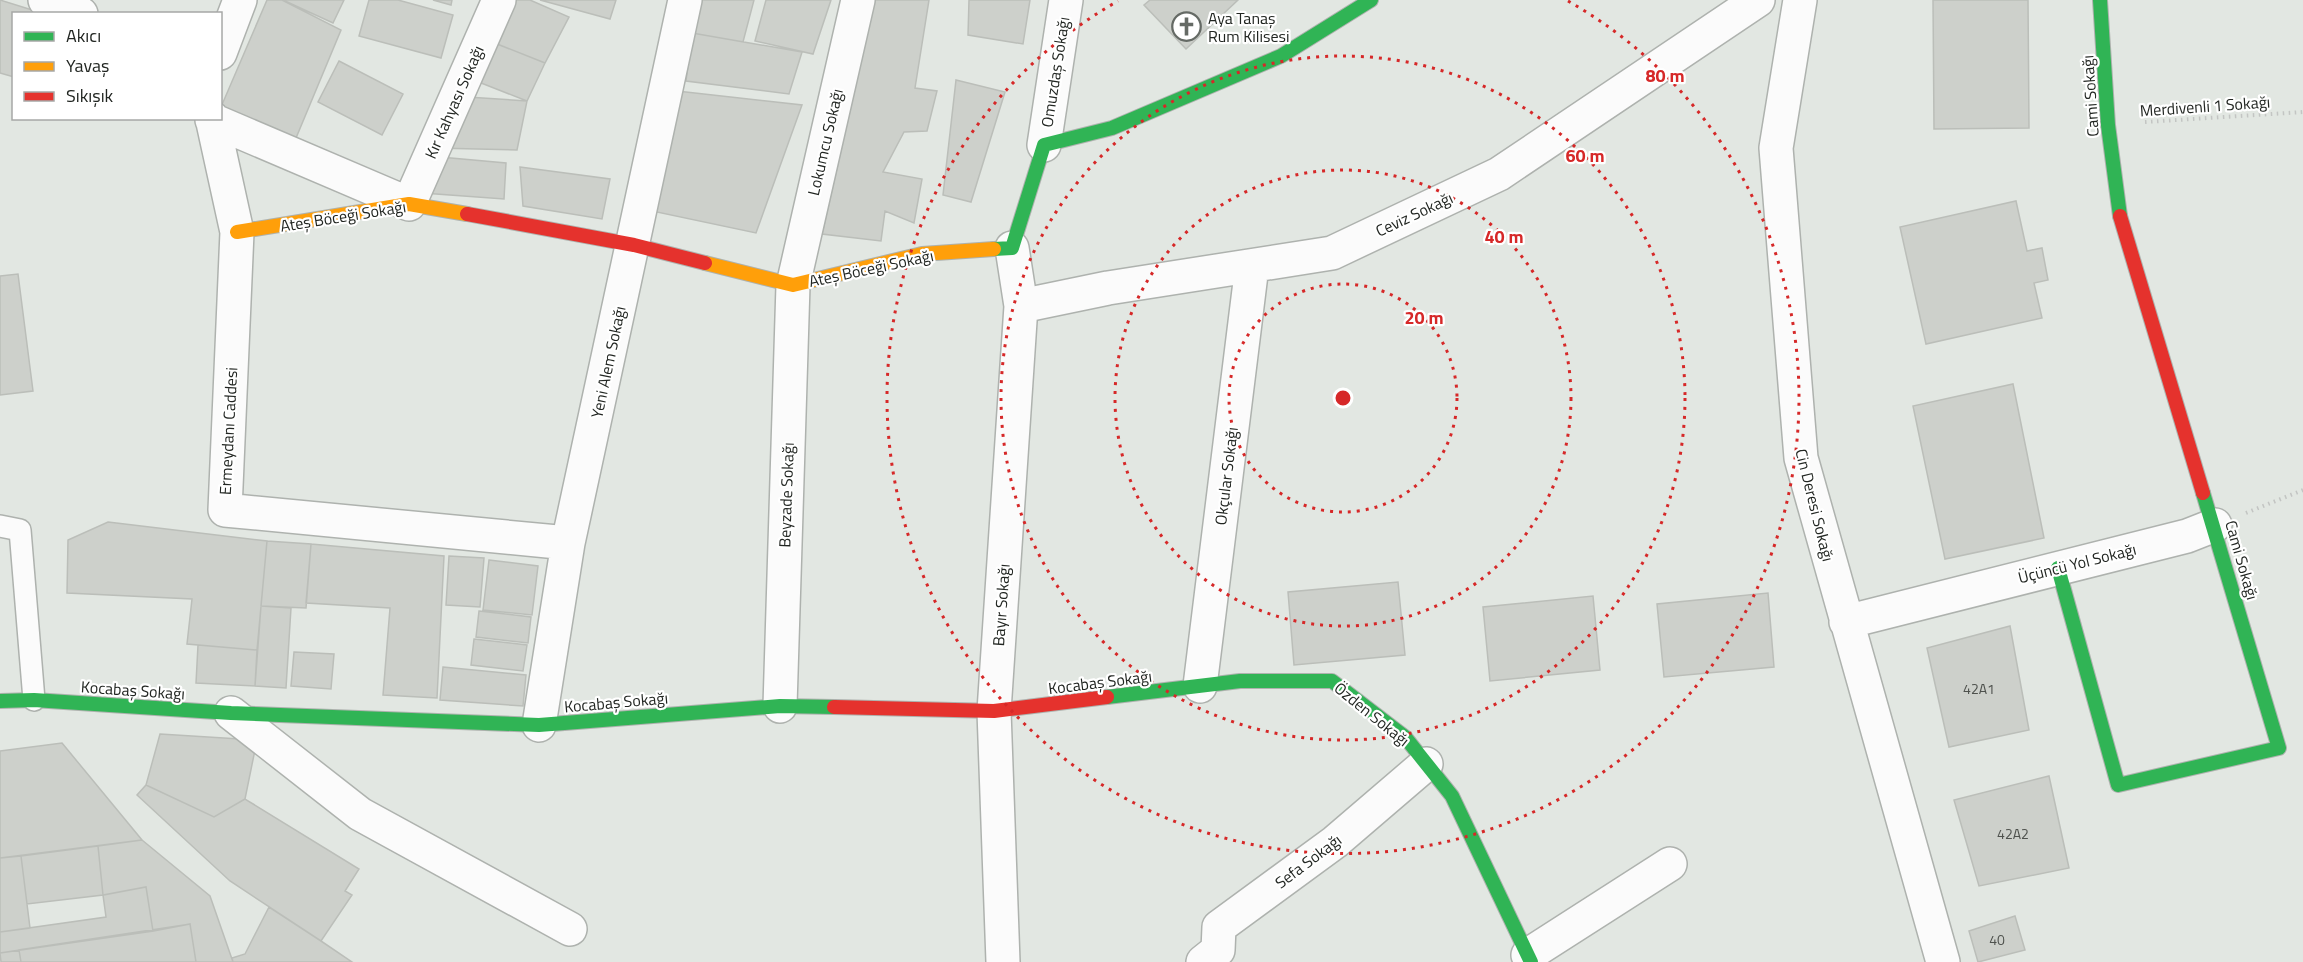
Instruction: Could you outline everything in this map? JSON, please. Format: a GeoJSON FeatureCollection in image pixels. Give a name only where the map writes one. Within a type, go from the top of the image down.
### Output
{"type":"FeatureCollection","features":[{"type":"Feature","properties":{"kind":"street"},"geometry":{"type":"LineString","coordinates":[[45,0],[76,12]]}},
{"type":"Feature","properties":{"kind":"street"},"geometry":{"type":"LineString","coordinates":[[222,48],[240,0]]}},
{"type":"Feature","properties":{"kind":"street","name":"Kır Kahyası Sokağı"},"geometry":{"type":"LineString","coordinates":[[409,204],[499,0]]}},
{"type":"Feature","properties":{"kind":"street","name":"Yeni Alem Sokağı"},"geometry":{"type":"LineString","coordinates":[[538,725],[568,543],[685,0]]}},
{"type":"Feature","properties":{"kind":"street","name":"Lokumcu Sokağı"},"geometry":{"type":"LineString","coordinates":[[793,285],[858,0]]}},
{"type":"Feature","properties":{"kind":"street","name":"Omuzdaş Sokağı"},"geometry":{"type":"LineString","coordinates":[[1044,145],[1066,0]]}},
{"type":"Feature","properties":{"kind":"street"},"geometry":{"type":"LineString","coordinates":[[1012,248],[1044,145],[1112,128],[1281,56],[1371,0]]}},
{"type":"Feature","properties":{"kind":"street","name":"Ceviz Sokağı"},"geometry":{"type":"LineString","coordinates":[[1021,306],[1108,288],[1332,253],[1499,174],[1758,0]]}},
{"type":"Feature","properties":{"kind":"street","name":"Cin Deresi Sokağı"},"geometry":{"type":"LineString","coordinates":[[1800,0],[1776,148],[1801,458],[1943,962]]}},
{"type":"Feature","properties":{"kind":"street","name":"Cami Sokağı"},"geometry":{"type":"LineString","coordinates":[[2058,568],[2118,785],[2279,748],[2215,525],[2156,340],[2119,211],[2108,125],[2100,0]]}},
{"type":"Feature","properties":{"kind":"street","name":"Ermeydanı Caddesi"},"geometry":{"type":"LineString","coordinates":[[212,120],[237,232],[225,510],[568,543]]}},
{"type":"Feature","properties":{"kind":"street"},"geometry":{"type":"LineString","coordinates":[[214,120],[409,204]]}},
{"type":"Feature","properties":{"kind":"street","name":"Ateş Böceği Sokağı"},"geometry":{"type":"LineString","coordinates":[[237,232],[409,204],[633,245],[793,285],[922,254],[1012,248]]}},
{"type":"Feature","properties":{"kind":"street","name":"Bayır Sokağı"},"geometry":{"type":"LineString","coordinates":[[1003,962],[994,711],[1021,306],[1012,248]]}},
{"type":"Feature","properties":{"kind":"street","name":"Okçular Sokağı"},"geometry":{"type":"LineString","coordinates":[[1200,686],[1252,266]]}},
{"type":"Feature","properties":{"kind":"street","name":"Beyzade Sokağı"},"geometry":{"type":"LineString","coordinates":[[780,706],[793,285]]}},
{"type":"Feature","properties":{"kind":"street","name":"Üçüncü Yol Sokağı"},"geometry":{"type":"LineString","coordinates":[[1846,622],[2187,536],[2215,525]]}},
{"type":"Feature","properties":{"kind":"street","name":"Özden Sokağı"},"geometry":{"type":"LineString","coordinates":[[1200,686],[1240,681],[1332,681],[1405,737],[1452,796],[1530,958],[1670,864]]}},
{"type":"Feature","properties":{"kind":"street","name":"Kocabaş Sokağı"},"geometry":{"type":"LineString","coordinates":[[0,701],[34,699],[231,713],[538,725],[780,706],[994,711],[1200,686]]}},
{"type":"Feature","properties":{"kind":"street"},"geometry":{"type":"LineString","coordinates":[[231,713],[360,814],[570,929]]}},
{"type":"Feature","properties":{"kind":"street","name":"Sefa Sokağı"},"geometry":{"type":"LineString","coordinates":[[1216,958],[1219,927],[1335,842],[1426,764]]}},
{"type":"Feature","properties":{"kind":"lane"},"geometry":{"type":"LineString","coordinates":[[0,526],[20,530],[34,699]]}},
{"type":"Feature","properties":{"kind":"path","name":"Merdivenli 1 Sokağı"},"geometry":{"type":"LineString","coordinates":[[2108,125],[2303,112]]}},
{"type":"Feature","properties":{"kind":"path"},"geometry":{"type":"LineString","coordinates":[[2215,525],[2303,490]]}},
{"type":"Feature","properties":{"kind":"building"},"geometry":{"type":"Polygon","coordinates":[[[0,0],[39,12],[12,12],[12,76],[0,73],[0,0]]]}},
{"type":"Feature","properties":{"kind":"building"},"geometry":{"type":"Polygon","coordinates":[[[267,0],[282,0],[341,30],[296,138],[222,107],[267,0]]]}},
{"type":"Feature","properties":{"kind":"building"},"geometry":{"type":"Polygon","coordinates":[[[283,0],[344,0],[333,23],[283,0]]]}},
{"type":"Feature","properties":{"kind":"building"},"geometry":{"type":"Polygon","coordinates":[[[369,0],[398,0],[453,15],[441,58],[359,36],[369,0]]]}},
{"type":"Feature","properties":{"kind":"building"},"geometry":{"type":"Polygon","coordinates":[[[433,0],[452,0],[451,5],[433,0]]]}},
{"type":"Feature","properties":{"kind":"building"},"geometry":{"type":"Polygon","coordinates":[[[512,0],[530,0],[569,17],[545,63],[482,38],[512,0]]]}},
{"type":"Feature","properties":{"kind":"building"},"geometry":{"type":"Polygon","coordinates":[[[540,0],[616,0],[610,19],[540,0]]]}},
{"type":"Feature","properties":{"kind":"building"},"geometry":{"type":"Polygon","coordinates":[[[697,0],[754,0],[743,42],[692,33],[697,0]]]}},
{"type":"Feature","properties":{"kind":"building"},"geometry":{"type":"Polygon","coordinates":[[[766,0],[831,0],[813,54],[755,41],[766,0]]]}},
{"type":"Feature","properties":{"kind":"building"},"geometry":{"type":"Polygon","coordinates":[[[875,0],[929,0],[915,88],[937,91],[927,131],[904,132],[883,172],[922,179],[914,223],[885,211],[881,241],[822,234],[875,0]]]}},
{"type":"Feature","properties":{"kind":"building"},"geometry":{"type":"Polygon","coordinates":[[[969,0],[1030,0],[1023,44],[968,35],[969,0]]]}},
{"type":"Feature","properties":{"kind":"building","name":"Aya Tanaş Rum Kilisesi"},"geometry":{"type":"Polygon","coordinates":[[[1150,0],[1238,0],[1186,49],[1144,5],[1150,0]]]}},
{"type":"Feature","properties":{"kind":"building"},"geometry":{"type":"Polygon","coordinates":[[[1933,0],[2028,0],[2029,128],[1934,129],[1933,0]]]}},
{"type":"Feature","properties":{"kind":"building"},"geometry":{"type":"Polygon","coordinates":[[[692,33],[802,52],[789,94],[686,81],[692,33]]]}},
{"type":"Feature","properties":{"kind":"building"},"geometry":{"type":"Polygon","coordinates":[[[482,38],[545,63],[527,101],[476,81],[482,38]]]}},
{"type":"Feature","properties":{"kind":"building"},"geometry":{"type":"Polygon","coordinates":[[[339,61],[403,94],[382,135],[318,102],[339,61]]]}},
{"type":"Feature","properties":{"kind":"building"},"geometry":{"type":"Polygon","coordinates":[[[956,80],[1005,92],[971,202],[943,195],[956,80]]]}},
{"type":"Feature","properties":{"kind":"building"},"geometry":{"type":"Polygon","coordinates":[[[677,91],[802,105],[756,233],[652,211],[677,91]]]}},
{"type":"Feature","properties":{"kind":"building"},"geometry":{"type":"Polygon","coordinates":[[[467,97],[527,101],[517,150],[434,148],[467,97]]]}},
{"type":"Feature","properties":{"kind":"building"},"geometry":{"type":"Polygon","coordinates":[[[440,157],[506,163],[504,199],[423,193],[440,157]]]}},
{"type":"Feature","properties":{"kind":"building"},"geometry":{"type":"Polygon","coordinates":[[[520,167],[610,179],[602,219],[523,206],[520,167]]]}},
{"type":"Feature","properties":{"kind":"building"},"geometry":{"type":"Polygon","coordinates":[[[2016,201],[2027,251],[2042,248],[2048,280],[2034,283],[2042,318],[1926,344],[1900,227],[2016,201]]]}},
{"type":"Feature","properties":{"kind":"building"},"geometry":{"type":"Polygon","coordinates":[[[18,274],[33,391],[0,395],[0,276],[18,274]]]}},
{"type":"Feature","properties":{"kind":"building"},"geometry":{"type":"Polygon","coordinates":[[[2013,384],[2044,538],[1945,559],[1913,406],[2013,384]]]}},
{"type":"Feature","properties":{"kind":"building"},"geometry":{"type":"Polygon","coordinates":[[[108,522],[267,541],[257,650],[187,644],[192,599],[67,593],[68,540],[108,522]]]}},
{"type":"Feature","properties":{"kind":"building"},"geometry":{"type":"Polygon","coordinates":[[[267,541],[311,544],[306,608],[261,606],[267,541]]]}},
{"type":"Feature","properties":{"kind":"building"},"geometry":{"type":"Polygon","coordinates":[[[311,544],[444,556],[437,698],[383,695],[390,608],[306,603],[311,544]]]}},
{"type":"Feature","properties":{"kind":"building"},"geometry":{"type":"Polygon","coordinates":[[[449,556],[484,558],[480,607],[446,605],[449,556]]]}},
{"type":"Feature","properties":{"kind":"building"},"geometry":{"type":"Polygon","coordinates":[[[489,560],[538,566],[532,615],[483,610],[489,560]]]}},
{"type":"Feature","properties":{"kind":"building"},"geometry":{"type":"Polygon","coordinates":[[[1398,582],[1405,655],[1294,665],[1288,592],[1398,582]]]}},
{"type":"Feature","properties":{"kind":"building"},"geometry":{"type":"Polygon","coordinates":[[[1768,593],[1774,667],[1664,677],[1657,604],[1768,593]]]}},
{"type":"Feature","properties":{"kind":"building"},"geometry":{"type":"Polygon","coordinates":[[[1593,596],[1600,670],[1490,681],[1483,607],[1593,596]]]}},
{"type":"Feature","properties":{"kind":"building"},"geometry":{"type":"Polygon","coordinates":[[[261,606],[291,608],[286,688],[255,686],[261,606]]]}},
{"type":"Feature","properties":{"kind":"building"},"geometry":{"type":"Polygon","coordinates":[[[479,611],[531,617],[528,643],[476,637],[479,611]]]}},
{"type":"Feature","properties":{"kind":"building"},"geometry":{"type":"Polygon","coordinates":[[[2010,626],[2029,730],[1949,747],[1927,648],[2010,626]]]}},
{"type":"Feature","properties":{"kind":"building"},"geometry":{"type":"Polygon","coordinates":[[[474,639],[527,645],[523,671],[471,665],[474,639]]]}},
{"type":"Feature","properties":{"kind":"building"},"geometry":{"type":"Polygon","coordinates":[[[198,645],[257,650],[255,686],[196,683],[198,645]]]}},
{"type":"Feature","properties":{"kind":"building"},"geometry":{"type":"Polygon","coordinates":[[[294,652],[334,654],[331,689],[291,686],[294,652]]]}},
{"type":"Feature","properties":{"kind":"building"},"geometry":{"type":"Polygon","coordinates":[[[443,667],[526,675],[523,706],[440,700],[443,667]]]}},
{"type":"Feature","properties":{"kind":"building"},"geometry":{"type":"Polygon","coordinates":[[[160,734],[257,740],[245,799],[214,817],[146,785],[160,734]]]}},
{"type":"Feature","properties":{"kind":"building"},"geometry":{"type":"Polygon","coordinates":[[[62,743],[142,840],[0,858],[0,751],[62,743]]]}},
{"type":"Feature","properties":{"kind":"building"},"geometry":{"type":"Polygon","coordinates":[[[2049,776],[2069,868],[1979,886],[1954,800],[2049,776]]]}},
{"type":"Feature","properties":{"kind":"building"},"geometry":{"type":"Polygon","coordinates":[[[146,785],[214,817],[245,799],[359,869],[345,891],[352,895],[321,941],[230,881],[137,795],[146,785]]]}},
{"type":"Feature","properties":{"kind":"building"},"geometry":{"type":"Polygon","coordinates":[[[142,840],[210,896],[233,962],[196,962],[190,924],[153,931],[146,887],[103,895],[98,846],[142,840]]]}},
{"type":"Feature","properties":{"kind":"building"},"geometry":{"type":"Polygon","coordinates":[[[98,846],[103,895],[27,904],[21,856],[98,846]]]}},
{"type":"Feature","properties":{"kind":"building"},"geometry":{"type":"Polygon","coordinates":[[[21,856],[30,928],[0,932],[0,858],[21,856]]]}},
{"type":"Feature","properties":{"kind":"building"},"geometry":{"type":"Polygon","coordinates":[[[146,887],[153,931],[0,953],[0,932],[106,917],[103,895],[146,887]]]}},
{"type":"Feature","properties":{"kind":"building"},"geometry":{"type":"Polygon","coordinates":[[[269,907],[352,962],[233,962],[232,958],[245,954],[269,907]]]}},
{"type":"Feature","properties":{"kind":"building"},"geometry":{"type":"Polygon","coordinates":[[[2015,916],[2025,950],[1978,962],[1969,931],[2015,916]]]}},
{"type":"Feature","properties":{"kind":"building"},"geometry":{"type":"Polygon","coordinates":[[[190,924],[196,962],[21,962],[19,950],[190,924]]]}},
{"type":"Feature","properties":{"kind":"building"},"geometry":{"type":"Polygon","coordinates":[[[19,950],[21,962],[1,962],[0,953],[19,950]]]}},
{"type":"Feature","properties":{"kind":"traffic: fast"},"geometry":{"type":"LineString","coordinates":[[994,249],[1012,248],[1044,145],[1112,128],[1281,56],[1371,0]]}},
{"type":"Feature","properties":{"kind":"traffic: fast"},"geometry":{"type":"LineString","coordinates":[[2100,0],[2108,125],[2120,216]]}},
{"type":"Feature","properties":{"kind":"traffic: fast"},"geometry":{"type":"LineString","coordinates":[[2058,568],[2118,785],[2279,748],[2203,493]]}},
{"type":"Feature","properties":{"kind":"traffic: fast"},"geometry":{"type":"LineString","coordinates":[[1107,697],[1240,681],[1332,681],[1405,737],[1452,796],[1531,962]]}},
{"type":"Feature","properties":{"kind":"traffic: fast"},"geometry":{"type":"LineString","coordinates":[[0,701],[34,700],[231,713],[539,725],[780,706],[834,707]]}},
{"type":"Feature","properties":{"kind":"traffic: slow"},"geometry":{"type":"LineString","coordinates":[[237,232],[409,204],[467,214]]}},
{"type":"Feature","properties":{"kind":"traffic: slow"},"geometry":{"type":"LineString","coordinates":[[705,263],[793,285],[922,254],[994,249]]}},
{"type":"Feature","properties":{"kind":"traffic: jam"},"geometry":{"type":"LineString","coordinates":[[467,214],[634,245],[705,263]]}},
{"type":"Feature","properties":{"kind":"traffic: jam"},"geometry":{"type":"LineString","coordinates":[[2120,216],[2203,493]]}},
{"type":"Feature","properties":{"kind":"traffic: jam"},"geometry":{"type":"LineString","coordinates":[[834,707],[994,711],[1107,697]]}},
{"type":"Feature","properties":{"kind":"place","name":"Aya Tanaş Rum Kilisesi"},"geometry":{"type":"Point","coordinates":[1187,27]}}]}
